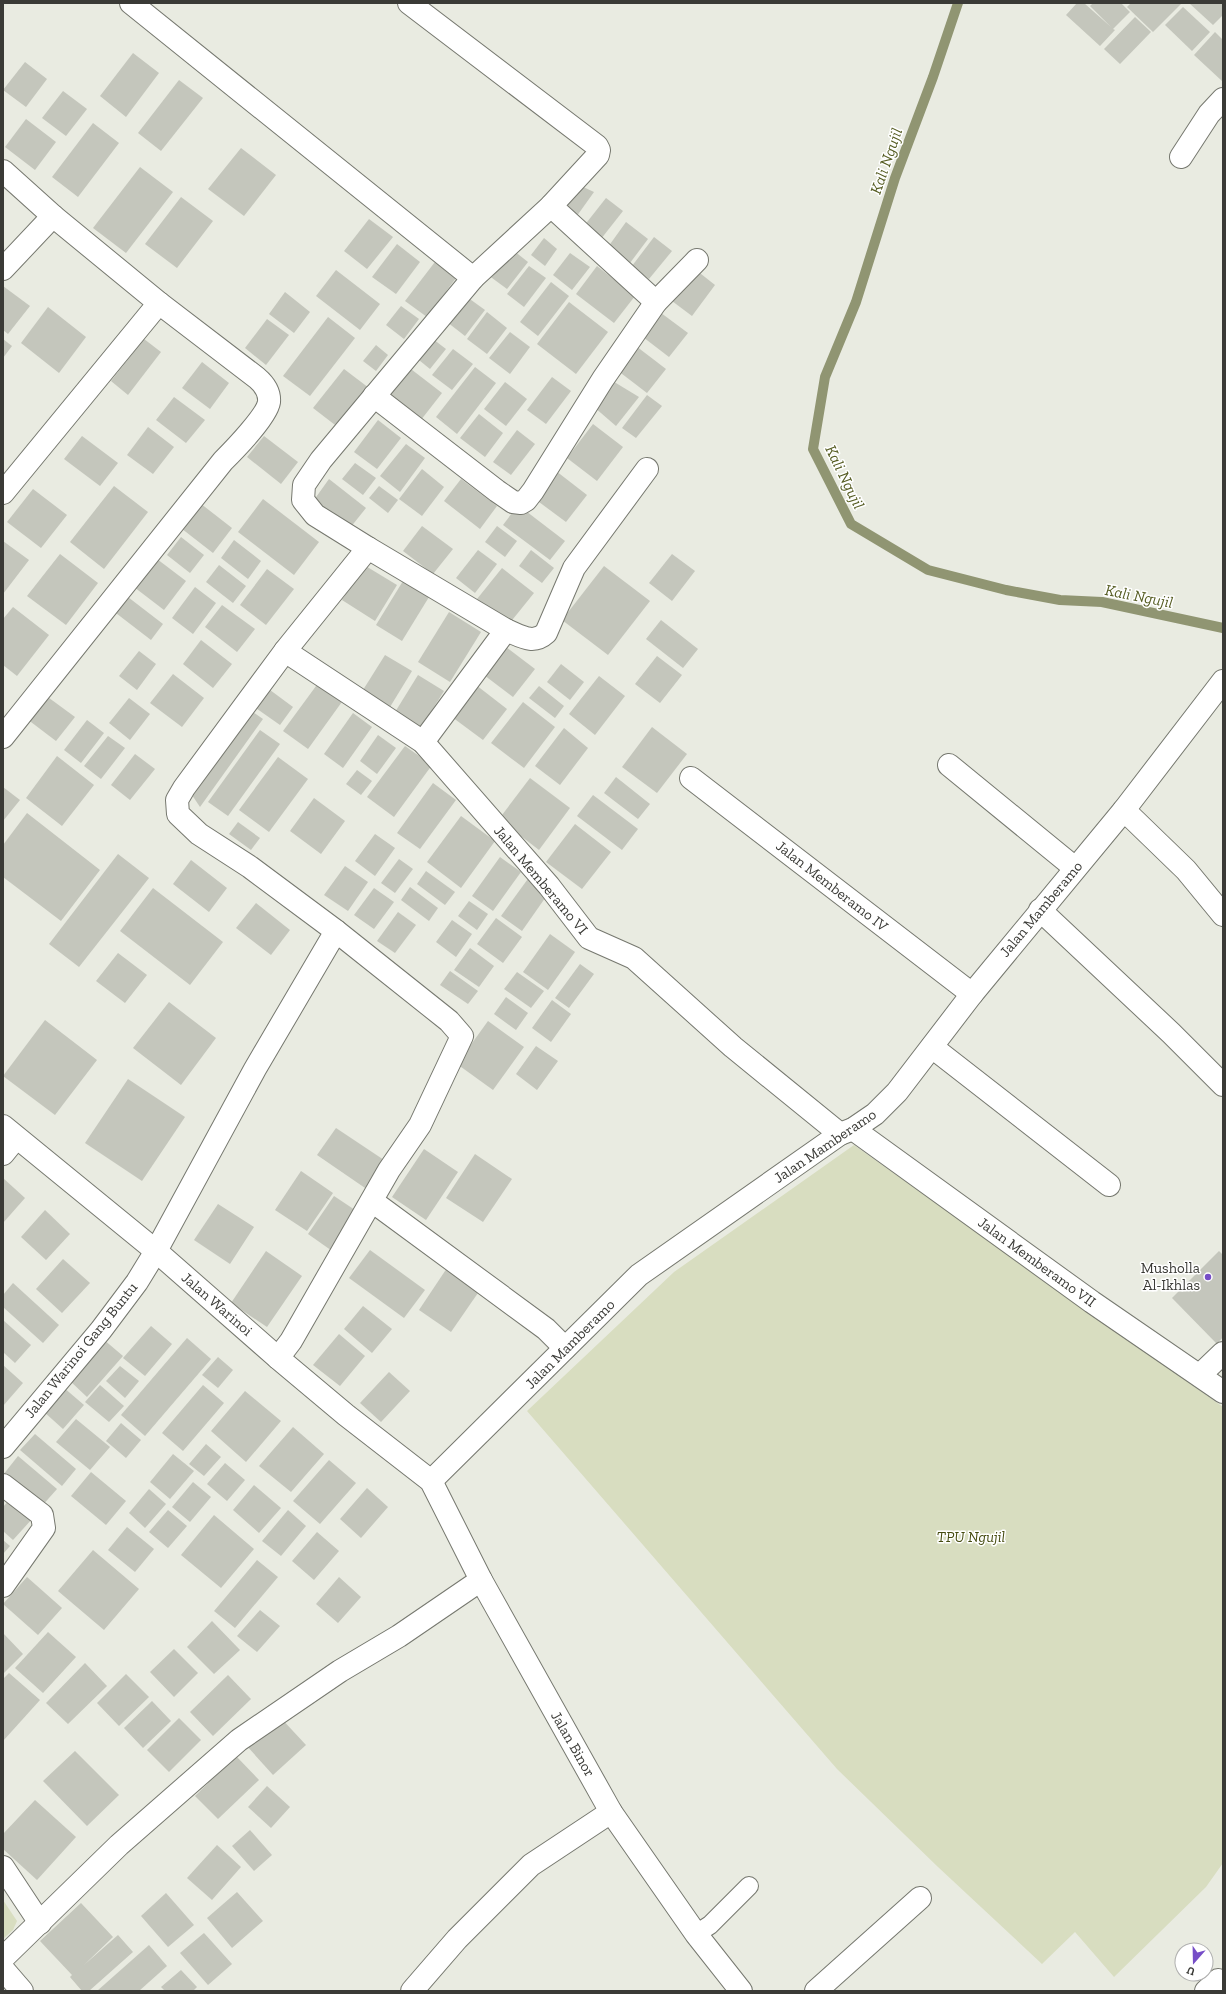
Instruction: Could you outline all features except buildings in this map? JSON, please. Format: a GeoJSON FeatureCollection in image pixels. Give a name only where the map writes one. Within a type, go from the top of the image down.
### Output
{"type":"FeatureCollection","features":[{"type":"Feature","properties":{"kind":"street"},"geometry":{"type":"LineString","coordinates":[[130,3],[472,278]]}},
{"type":"Feature","properties":{"kind":"street"},"geometry":{"type":"LineString","coordinates":[[409,3],[597,146],[599,150],[598,155],[551,206],[472,278],[321,460],[304,485],[303,500],[315,515],[368,548],[506,630],[534,640],[540,638],[546,632],[574,568],[647,469]]}},
{"type":"Feature","properties":{"kind":"street"},"geometry":{"type":"LineString","coordinates":[[1181,157],[1209,114],[1223,99]]}},
{"type":"Feature","properties":{"kind":"street"},"geometry":{"type":"LineString","coordinates":[[3,171],[53,216],[159,303],[257,378],[267,387],[269,402],[259,420],[3,737]]}},
{"type":"Feature","properties":{"kind":"street"},"geometry":{"type":"LineString","coordinates":[[551,206],[656,302]]}},
{"type":"Feature","properties":{"kind":"street"},"geometry":{"type":"LineString","coordinates":[[3,269],[53,216]]}},
{"type":"Feature","properties":{"kind":"street"},"geometry":{"type":"LineString","coordinates":[[374,396],[497,491],[513,502],[521,504],[533,491],[604,379],[656,302],[697,260]]}},
{"type":"Feature","properties":{"kind":"street"},"geometry":{"type":"LineString","coordinates":[[3,493],[159,303]]}},
{"type":"Feature","properties":{"kind":"street"},"geometry":{"type":"LineString","coordinates":[[278,1358],[291,1341],[389,1170],[420,1125],[462,1036],[449,1020],[336,931],[250,868],[199,834],[178,814],[177,800],[184,788],[284,651],[368,548]]}},
{"type":"Feature","properties":{"kind":"street"},"geometry":{"type":"LineString","coordinates":[[423,742],[506,630]]}},
{"type":"Feature","properties":{"kind":"street","name":"Jalan Memberamo VI"},"geometry":{"type":"LineString","coordinates":[[284,651],[423,742],[549,886],[589,938],[634,958],[733,1047],[846,1132]]}},
{"type":"Feature","properties":{"kind":"street","name":"Jalan Mamberamo"},"geometry":{"type":"LineString","coordinates":[[431,1481],[639,1275],[846,1132],[875,1114],[897,1092],[972,994],[1124,810],[1217,690]]}},
{"type":"Feature","properties":{"kind":"street"},"geometry":{"type":"LineString","coordinates":[[949,765],[1075,868]]}},
{"type":"Feature","properties":{"kind":"street","name":"Jalan Memberamo IV"},"geometry":{"type":"LineString","coordinates":[[691,778],[972,994]]}},
{"type":"Feature","properties":{"kind":"street"},"geometry":{"type":"LineString","coordinates":[[1124,810],[1186,870],[1223,915]]}},
{"type":"Feature","properties":{"kind":"street"},"geometry":{"type":"LineString","coordinates":[[1040,910],[1171,1033],[1223,1085]]}},
{"type":"Feature","properties":{"kind":"street","name":"Jalan Warinoi Gang Buntu"},"geometry":{"type":"LineString","coordinates":[[3,1447],[101,1330],[137,1282],[156,1251],[255,1069],[336,931]]}},
{"type":"Feature","properties":{"kind":"street"},"geometry":{"type":"LineString","coordinates":[[932,1047],[1109,1185]]}},
{"type":"Feature","properties":{"kind":"street","name":"Jalan Memberamo VII"},"geometry":{"type":"LineString","coordinates":[[846,1132],[1223,1392]]}},
{"type":"Feature","properties":{"kind":"street","name":"Jalan Warinoi"},"geometry":{"type":"LineString","coordinates":[[7,1139],[156,1251],[278,1358],[346,1415],[431,1481]]}},
{"type":"Feature","properties":{"kind":"street"},"geometry":{"type":"LineString","coordinates":[[372,1201],[546,1328],[565,1348]]}},
{"type":"Feature","properties":{"kind":"street"},"geometry":{"type":"LineString","coordinates":[[1200,1375],[1223,1353]]}},
{"type":"Feature","properties":{"kind":"street","name":"Jalan Binor"},"geometry":{"type":"LineString","coordinates":[[431,1481],[481,1580],[611,1812],[696,1934],[741,1991]]}},
{"type":"Feature","properties":{"kind":"street"},"geometry":{"type":"LineString","coordinates":[[3,1485],[42,1516],[44,1528],[3,1586]]}},
{"type":"Feature","properties":{"kind":"street"},"geometry":{"type":"LineString","coordinates":[[3,1958],[118,1845],[239,1740],[340,1671],[398,1636],[481,1580]]}},
{"type":"Feature","properties":{"kind":"street"},"geometry":{"type":"LineString","coordinates":[[412,1991],[457,1939],[531,1865],[611,1812]]}},
{"type":"Feature","properties":{"kind":"street"},"geometry":{"type":"LineString","coordinates":[[3,1867],[40,1923]]}},
{"type":"Feature","properties":{"kind":"street"},"geometry":{"type":"LineString","coordinates":[[816,1991],[920,1898]]}},
{"type":"Feature","properties":{"kind":"street"},"geometry":{"type":"LineString","coordinates":[[3,1968],[22,1991]]}},
{"type":"Feature","properties":{"kind":"lane"},"geometry":{"type":"LineString","coordinates":[[696,1934],[710,1925],[749,1886]]}},
{"type":"Feature","properties":{"kind":"green space","name":"TPU Ngujil"},"geometry":{"type":"Polygon","coordinates":[[[854,1145],[1223,1407],[1223,1863],[1206,1887],[1114,1977],[1075,1932],[1042,1964],[938,1867],[837,1769],[527,1411],[674,1272],[854,1145]]]}},
{"type":"Feature","properties":{"kind":"green space"},"geometry":{"type":"Polygon","coordinates":[[[3,1900],[17,1921],[13,1930],[3,1939],[3,1900]]]}},
{"type":"Feature","properties":{"kind":"waterway","name":"Kali Ngujil"},"geometry":{"type":"LineString","coordinates":[[958,3],[933,77],[895,178],[856,302],[825,377],[813,449],[851,524],[928,570],[1006,590],[1060,600],[1102,602],[1223,628]]}},
{"type":"Feature","properties":{"kind":"place","name":"Musholla Al-Ikhlas"},"geometry":{"type":"Point","coordinates":[1208,1277]}}]}
